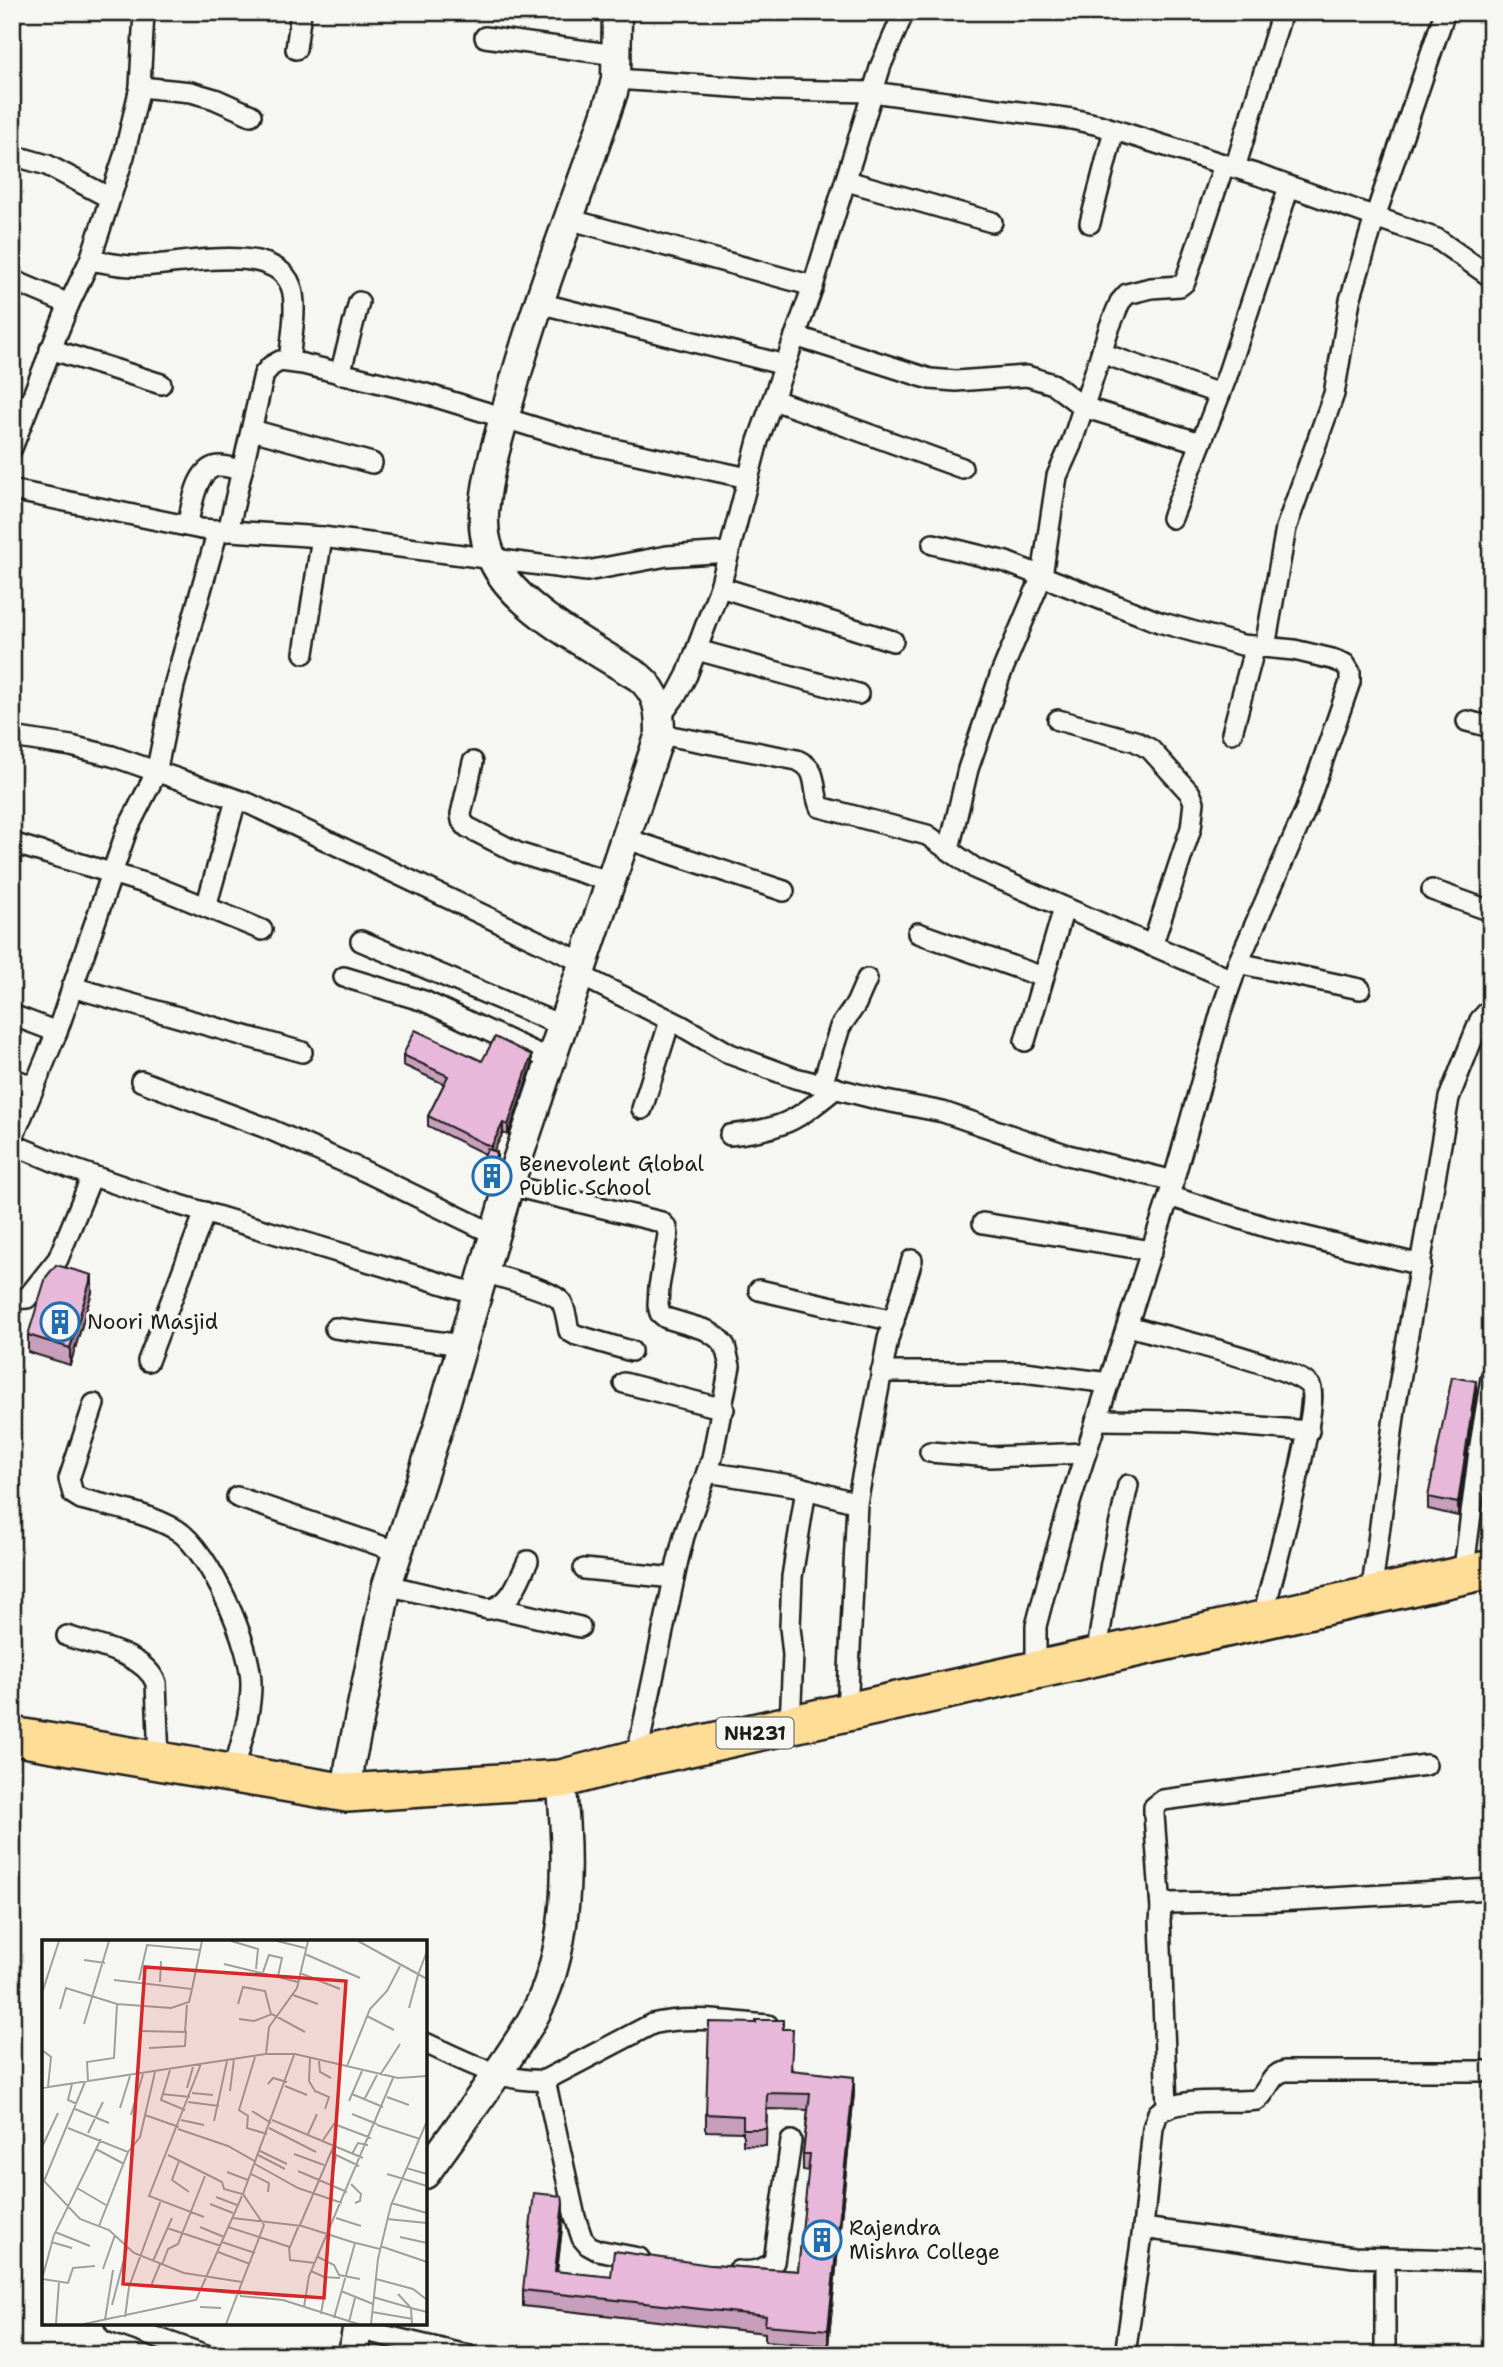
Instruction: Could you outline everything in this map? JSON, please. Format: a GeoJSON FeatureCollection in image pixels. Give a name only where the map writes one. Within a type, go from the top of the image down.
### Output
{"type":"FeatureCollection","features":[{"type":"Feature","properties":{"kind":"highway","name":"NH231"},"geometry":{"type":"LineString","coordinates":[[12,1735],[347,1793],[561,1779],[636,1759],[1477,1573]]}},
{"type":"Feature","properties":{"kind":"street"},"geometry":{"type":"LineString","coordinates":[[12,448],[18,419],[90,260],[124,156],[140,87],[144,12]]}},
{"type":"Feature","properties":{"kind":"street"},"geometry":{"type":"LineString","coordinates":[[296,49],[301,12]]}},
{"type":"Feature","properties":{"kind":"street"},"geometry":{"type":"LineString","coordinates":[[617,12],[616,67],[596,144],[539,303],[504,419],[490,475],[484,513],[484,536],[492,558],[509,584],[545,617],[639,677],[650,687],[657,697],[660,725]]}},
{"type":"Feature","properties":{"kind":"street"},"geometry":{"type":"LineString","coordinates":[[347,1793],[350,1764],[387,1585],[509,1185],[582,970],[660,725],[697,650],[720,587],[758,441],[813,286],[881,65],[904,12]]}},
{"type":"Feature","properties":{"kind":"street"},"geometry":{"type":"LineString","coordinates":[[949,849],[968,769],[1000,676],[1042,576],[1054,488],[1115,314],[1120,302],[1127,295],[1151,288],[1180,286],[1185,282],[1229,167],[1282,12]]}},
{"type":"Feature","properties":{"kind":"street"},"geometry":{"type":"LineString","coordinates":[[1232,733],[1260,647],[1286,528],[1334,394],[1350,300],[1375,217],[1445,12]]}},
{"type":"Feature","properties":{"kind":"street"},"geometry":{"type":"LineString","coordinates":[[485,37],[616,67],[775,90],[872,92],[1051,115],[1114,130],[1437,239],[1490,271]]}},
{"type":"Feature","properties":{"kind":"street"},"geometry":{"type":"LineString","coordinates":[[140,87],[199,94],[251,115]]}},
{"type":"Feature","properties":{"kind":"street"},"geometry":{"type":"LineString","coordinates":[[1090,223],[1114,130]]}},
{"type":"Feature","properties":{"kind":"street"},"geometry":{"type":"LineString","coordinates":[[12,155],[47,165],[110,198]]}},
{"type":"Feature","properties":{"kind":"street"},"geometry":{"type":"LineString","coordinates":[[847,181],[992,222]]}},
{"type":"Feature","properties":{"kind":"street"},"geometry":{"type":"LineString","coordinates":[[1172,519],[1220,394],[1289,187]]}},
{"type":"Feature","properties":{"kind":"street"},"geometry":{"type":"LineString","coordinates":[[568,219],[813,286]]}},
{"type":"Feature","properties":{"kind":"street"},"geometry":{"type":"LineString","coordinates":[[90,260],[134,266],[198,259],[239,260],[258,261],[275,268],[284,273],[292,289],[289,361]]}},
{"type":"Feature","properties":{"kind":"street"},"geometry":{"type":"LineString","coordinates":[[12,280],[69,304]]}},
{"type":"Feature","properties":{"kind":"street"},"geometry":{"type":"LineString","coordinates":[[340,374],[359,302]]}},
{"type":"Feature","properties":{"kind":"street"},"geometry":{"type":"LineString","coordinates":[[539,303],[785,365]]}},
{"type":"Feature","properties":{"kind":"street"},"geometry":{"type":"LineString","coordinates":[[795,336],[930,379],[956,381],[1027,376],[1038,378],[1053,384],[1083,407],[1201,443]]}},
{"type":"Feature","properties":{"kind":"street"},"geometry":{"type":"LineString","coordinates":[[50,349],[161,384]]}},
{"type":"Feature","properties":{"kind":"street"},"geometry":{"type":"LineString","coordinates":[[1101,353],[1220,394]]}},
{"type":"Feature","properties":{"kind":"street"},"geometry":{"type":"LineString","coordinates":[[631,1351],[569,1331],[563,1304],[544,1292],[480,1283],[205,1212],[92,1176],[12,1142],[57,1032],[127,830],[156,773],[174,685],[242,471],[264,374],[271,366],[280,361],[289,361],[426,394],[586,443],[748,478]]}},
{"type":"Feature","properties":{"kind":"street"},"geometry":{"type":"LineString","coordinates":[[774,400],[962,468]]}},
{"type":"Feature","properties":{"kind":"street"},"geometry":{"type":"LineString","coordinates":[[252,430],[372,463]]}},
{"type":"Feature","properties":{"kind":"street"},"geometry":{"type":"LineString","coordinates":[[187,526],[200,479],[205,472],[211,467],[219,466],[242,471]]}},
{"type":"Feature","properties":{"kind":"street"},"geometry":{"type":"LineString","coordinates":[[12,490],[187,526],[322,537],[587,570],[667,556],[729,552]]}},
{"type":"Feature","properties":{"kind":"street"},"geometry":{"type":"LineString","coordinates":[[304,653],[322,537]]}},
{"type":"Feature","properties":{"kind":"street"},"geometry":{"type":"LineString","coordinates":[[933,544],[1006,562],[1159,622],[1231,642],[1294,650],[1345,664],[1350,671],[1350,682],[1306,809],[1235,971],[1152,1251],[1072,1496],[1036,1626],[1036,1670]]}},
{"type":"Feature","properties":{"kind":"street"},"geometry":{"type":"LineString","coordinates":[[720,587],[893,641]]}},
{"type":"Feature","properties":{"kind":"street"},"geometry":{"type":"LineString","coordinates":[[697,650],[858,694]]}},
{"type":"Feature","properties":{"kind":"street"},"geometry":{"type":"LineString","coordinates":[[1058,720],[1135,741],[1150,749],[1190,793],[1194,802],[1191,828],[1152,946]]}},
{"type":"Feature","properties":{"kind":"street"},"geometry":{"type":"LineString","coordinates":[[1467,721],[1491,727]]}},
{"type":"Feature","properties":{"kind":"street"},"geometry":{"type":"LineString","coordinates":[[660,725],[807,764],[812,770],[814,790],[820,807],[927,835],[976,869],[1152,946],[1235,971],[1360,989]]}},
{"type":"Feature","properties":{"kind":"street"},"geometry":{"type":"LineString","coordinates":[[12,737],[91,750],[289,821],[582,970],[730,1054],[795,1078],[943,1112],[1171,1189],[1266,1227],[1421,1265]]}},
{"type":"Feature","properties":{"kind":"street"},"geometry":{"type":"LineString","coordinates":[[473,762],[460,814],[467,827],[518,853],[609,881]]}},
{"type":"Feature","properties":{"kind":"street"},"geometry":{"type":"LineString","coordinates":[[206,907],[236,800]]}},
{"type":"Feature","properties":{"kind":"street"},"geometry":{"type":"LineString","coordinates":[[624,838],[783,891]]}},
{"type":"Feature","properties":{"kind":"street"},"geometry":{"type":"LineString","coordinates":[[12,844],[154,886],[262,930]]}},
{"type":"Feature","properties":{"kind":"street"},"geometry":{"type":"LineString","coordinates":[[1432,890],[1491,911]]}},
{"type":"Feature","properties":{"kind":"street"},"geometry":{"type":"LineString","coordinates":[[1025,1041],[1064,908]]}},
{"type":"Feature","properties":{"kind":"street"},"geometry":{"type":"LineString","coordinates":[[918,933],[1043,977]]}},
{"type":"Feature","properties":{"kind":"street"},"geometry":{"type":"LineString","coordinates":[[361,941],[563,1026]]}},
{"type":"Feature","properties":{"kind":"street"},"geometry":{"type":"LineString","coordinates":[[344,977],[424,1001],[551,1060]]}},
{"type":"Feature","properties":{"kind":"street"},"geometry":{"type":"LineString","coordinates":[[730,1135],[760,1132],[796,1120],[829,1087],[840,1027],[856,1004],[867,979]]}},
{"type":"Feature","properties":{"kind":"street"},"geometry":{"type":"LineString","coordinates":[[72,987],[302,1052]]}},
{"type":"Feature","properties":{"kind":"street"},"geometry":{"type":"LineString","coordinates":[[1371,1596],[1395,1409],[1449,1098],[1480,1020],[1491,1008]]}},
{"type":"Feature","properties":{"kind":"street"},"geometry":{"type":"LineString","coordinates":[[12,1014],[57,1032]]}},
{"type":"Feature","properties":{"kind":"street"},"geometry":{"type":"LineString","coordinates":[[642,1109],[670,1021]]}},
{"type":"Feature","properties":{"kind":"street"},"geometry":{"type":"LineString","coordinates":[[12,1078],[34,1087]]}},
{"type":"Feature","properties":{"kind":"street"},"geometry":{"type":"LineString","coordinates":[[141,1081],[280,1134],[495,1234]]}},
{"type":"Feature","properties":{"kind":"street"},"geometry":{"type":"LineString","coordinates":[[12,1299],[27,1298],[58,1259],[92,1176]]}},
{"type":"Feature","properties":{"kind":"street"},"geometry":{"type":"LineString","coordinates":[[509,1185],[661,1222],[667,1228],[668,1235],[658,1305],[660,1313],[666,1318],[706,1330],[725,1346],[730,1366],[724,1409],[708,1472],[684,1536],[636,1759]]}},
{"type":"Feature","properties":{"kind":"street"},"geometry":{"type":"LineString","coordinates":[[148,1361],[205,1212]]}},
{"type":"Feature","properties":{"kind":"street"},"geometry":{"type":"LineString","coordinates":[[983,1223],[1152,1251]]}},
{"type":"Feature","properties":{"kind":"street"},"geometry":{"type":"LineString","coordinates":[[847,1712],[856,1503],[881,1372],[912,1260]]}},
{"type":"Feature","properties":{"kind":"street"},"geometry":{"type":"LineString","coordinates":[[759,1290],[894,1321]]}},
{"type":"Feature","properties":{"kind":"street"},"geometry":{"type":"LineString","coordinates":[[1128,1326],[1264,1364],[1311,1387],[1313,1395],[1309,1431],[1262,1620]]}},
{"type":"Feature","properties":{"kind":"street"},"geometry":{"type":"LineString","coordinates":[[335,1328],[462,1345]]}},
{"type":"Feature","properties":{"kind":"street"},"geometry":{"type":"LineString","coordinates":[[881,1372],[1024,1372],[1109,1383]]}},
{"type":"Feature","properties":{"kind":"street"},"geometry":{"type":"LineString","coordinates":[[1477,1573],[1479,1451],[1491,1378]]}},
{"type":"Feature","properties":{"kind":"street"},"geometry":{"type":"LineString","coordinates":[[624,1383],[724,1409]]}},
{"type":"Feature","properties":{"kind":"street"},"geometry":{"type":"LineString","coordinates":[[94,1404],[69,1479],[73,1494],[81,1499],[152,1519],[187,1537],[210,1570],[231,1612],[247,1655],[251,1683],[248,1714],[233,1774]]}},
{"type":"Feature","properties":{"kind":"street"},"geometry":{"type":"LineString","coordinates":[[1097,1420],[1186,1421],[1309,1431]]}},
{"type":"Feature","properties":{"kind":"street"},"geometry":{"type":"LineString","coordinates":[[930,1452],[991,1457],[1086,1453]]}},
{"type":"Feature","properties":{"kind":"street"},"geometry":{"type":"LineString","coordinates":[[708,1472],[806,1489],[856,1503]]}},
{"type":"Feature","properties":{"kind":"street"},"geometry":{"type":"LineString","coordinates":[[1096,1657],[1111,1563],[1128,1485]]}},
{"type":"Feature","properties":{"kind":"street"},"geometry":{"type":"LineString","coordinates":[[790,1725],[792,1577],[806,1489]]}},
{"type":"Feature","properties":{"kind":"street"},"geometry":{"type":"LineString","coordinates":[[237,1497],[399,1552]]}},
{"type":"Feature","properties":{"kind":"street"},"geometry":{"type":"LineString","coordinates":[[387,1585],[488,1609],[497,1608],[504,1605],[528,1561]]}},
{"type":"Feature","properties":{"kind":"street"},"geometry":{"type":"LineString","coordinates":[[584,1569],[674,1578]]}},
{"type":"Feature","properties":{"kind":"street"},"geometry":{"type":"LineString","coordinates":[[497,1608],[580,1627]]}},
{"type":"Feature","properties":{"kind":"street"},"geometry":{"type":"LineString","coordinates":[[67,1636],[124,1655],[145,1666],[152,1673],[156,1683],[159,1761]]}},
{"type":"Feature","properties":{"kind":"street"},"geometry":{"type":"LineString","coordinates":[[1167,2107],[1161,1909],[1154,1807],[1163,1800],[1426,1765]]}},
{"type":"Feature","properties":{"kind":"street"},"geometry":{"type":"LineString","coordinates":[[427,2171],[530,2023],[549,1980],[558,1946],[564,1889],[565,1819],[561,1779]]}},
{"type":"Feature","properties":{"kind":"street"},"geometry":{"type":"LineString","coordinates":[[1161,1909],[1175,1901],[1277,1901],[1491,1889]]}},
{"type":"Feature","properties":{"kind":"street"},"geometry":{"type":"LineString","coordinates":[[427,2044],[495,2074],[533,2081],[545,2080],[652,2024],[696,2020],[779,2025]]}},
{"type":"Feature","properties":{"kind":"street"},"geometry":{"type":"LineString","coordinates":[[1125,2355],[1143,2228],[1153,2128],[1158,2113],[1180,2103],[1257,2100],[1263,2095],[1272,2078],[1285,2071],[1491,2071]]}},
{"type":"Feature","properties":{"kind":"street"},"geometry":{"type":"LineString","coordinates":[[545,2080],[582,2238],[597,2250],[652,2259]]}},
{"type":"Feature","properties":{"kind":"street"},"geometry":{"type":"LineString","coordinates":[[719,2268],[746,2272],[774,2262],[791,2141]]}},
{"type":"Feature","properties":{"kind":"street"},"geometry":{"type":"LineString","coordinates":[[1143,2228],[1354,2257],[1491,2261]]}},
{"type":"Feature","properties":{"kind":"street"},"geometry":{"type":"LineString","coordinates":[[1385,2258],[1385,2355]]}},
{"type":"Feature","properties":{"kind":"street"},"geometry":{"type":"LineString","coordinates":[[121,2325],[206,2355]]}},
{"type":"Feature","properties":{"kind":"street"},"geometry":{"type":"LineString","coordinates":[[356,2336],[467,2355]]}},
{"type":"Feature","properties":{"kind":"building"},"geometry":{"type":"Polygon","coordinates":[[[415,1030],[482,1061],[495,1037],[532,1055],[508,1125],[503,1123],[491,1147],[428,1116],[448,1076],[403,1055],[415,1030]]]}},
{"type":"Feature","properties":{"kind":"building"},"geometry":{"type":"Polygon","coordinates":[[[487,1149],[497,1152],[492,1167],[482,1164],[487,1149]]]}},
{"type":"Feature","properties":{"kind":"building","name":"Noori Masjid"},"geometry":{"type":"Polygon","coordinates":[[[56,1265],[92,1275],[70,1348],[28,1335],[46,1277],[56,1265]]]}},
{"type":"Feature","properties":{"kind":"building"},"geometry":{"type":"Polygon","coordinates":[[[1452,1377],[1476,1381],[1458,1503],[1428,1497],[1452,1377]]]}},
{"type":"Feature","properties":{"kind":"building"},"geometry":{"type":"Polygon","coordinates":[[[756,2020],[783,2020],[783,2029],[793,2029],[791,2070],[854,2077],[828,2330],[765,2325],[766,2316],[523,2290],[534,2193],[562,2196],[555,2271],[611,2277],[614,2251],[710,2265],[798,2271],[810,2154],[803,2154],[810,2094],[767,2093],[766,2129],[743,2129],[743,2116],[706,2114],[709,2022],[756,2023],[756,2020]]]}},
{"type":"Feature","properties":{"kind":"place","name":"Benevolent Global Public School"},"geometry":{"type":"Point","coordinates":[492,1176]}},
{"type":"Feature","properties":{"kind":"place","name":"Noori Masjid"},"geometry":{"type":"Point","coordinates":[60,1322]}},
{"type":"Feature","properties":{"kind":"place","name":"Rajendra Mishra College"},"geometry":{"type":"Point","coordinates":[822,2240]}}]}
